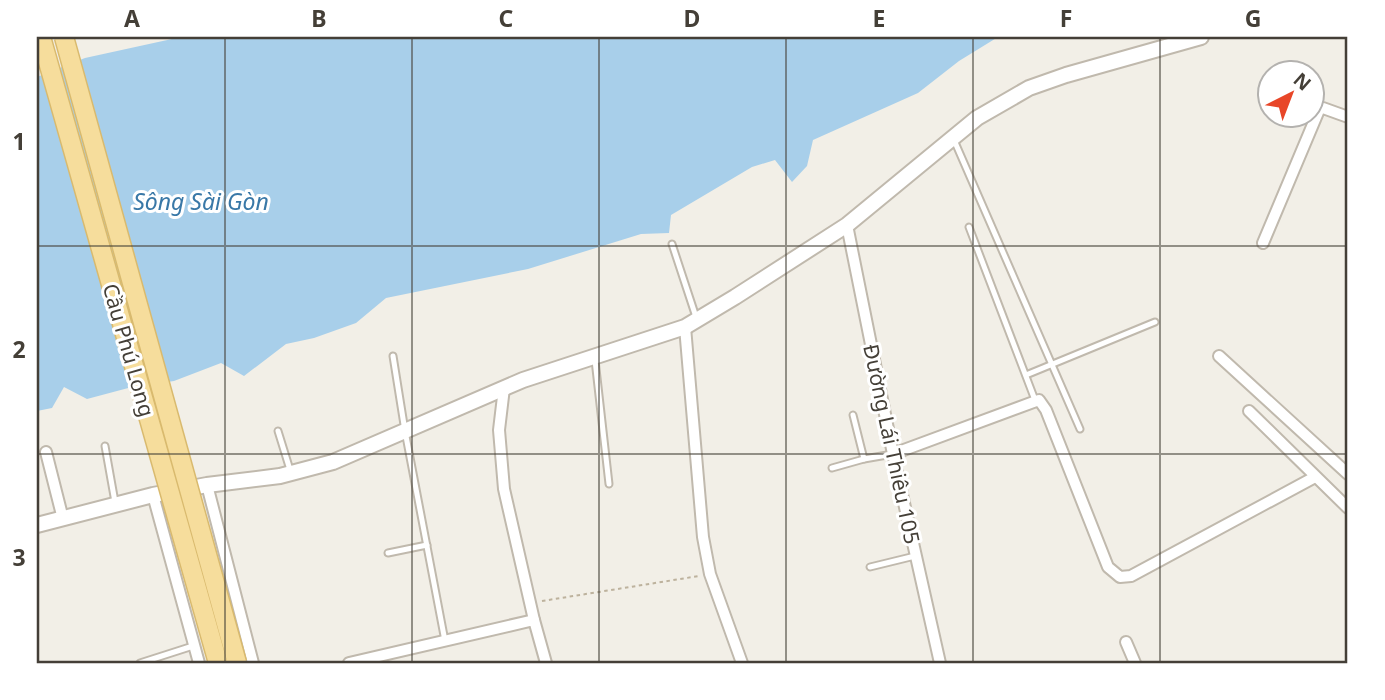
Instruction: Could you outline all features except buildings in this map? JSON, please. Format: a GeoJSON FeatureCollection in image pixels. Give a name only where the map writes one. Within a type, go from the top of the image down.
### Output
{"type":"FeatureCollection","features":[{"type":"Feature","properties":{"kind":"main road","name":"Cầu Phú Long"},"geometry":{"type":"LineString","coordinates":[[41,37],[218,663]]}},
{"type":"Feature","properties":{"kind":"main road","name":"Cầu Phú Long"},"geometry":{"type":"LineString","coordinates":[[64,37],[237,663]]}},
{"type":"Feature","properties":{"kind":"street"},"geometry":{"type":"LineString","coordinates":[[37,525],[153,495],[291,473],[333,462],[504,388],[691,323],[847,225],[977,118],[1028,88],[1201,37]]}},
{"type":"Feature","properties":{"kind":"street"},"geometry":{"type":"LineString","coordinates":[[1263,243],[1319,110],[1323,108],[1347,114]]}},
{"type":"Feature","properties":{"kind":"street","name":"Đường Lái Thiêu 105"},"geometry":{"type":"LineString","coordinates":[[847,225],[911,557],[940,663]]}},
{"type":"Feature","properties":{"kind":"street"},"geometry":{"type":"LineString","coordinates":[[691,323],[703,537],[710,574],[742,663]]}},
{"type":"Feature","properties":{"kind":"street"},"geometry":{"type":"LineString","coordinates":[[1219,356],[1348,474]]}},
{"type":"Feature","properties":{"kind":"street"},"geometry":{"type":"LineString","coordinates":[[504,388],[499,430],[504,489],[546,663]]}},
{"type":"Feature","properties":{"kind":"street"},"geometry":{"type":"LineString","coordinates":[[893,454],[965,429],[1035,400],[1041,402],[1108,567],[1120,577],[1132,576],[1315,477]]}},
{"type":"Feature","properties":{"kind":"street"},"geometry":{"type":"LineString","coordinates":[[1250,411],[1348,508]]}},
{"type":"Feature","properties":{"kind":"street"},"geometry":{"type":"LineString","coordinates":[[46,452],[63,519]]}},
{"type":"Feature","properties":{"kind":"street"},"geometry":{"type":"LineString","coordinates":[[207,485],[253,663]]}},
{"type":"Feature","properties":{"kind":"street"},"geometry":{"type":"LineString","coordinates":[[153,495],[200,663]]}},
{"type":"Feature","properties":{"kind":"street"},"geometry":{"type":"LineString","coordinates":[[349,663],[534,620]]}},
{"type":"Feature","properties":{"kind":"street"},"geometry":{"type":"LineString","coordinates":[[1126,642],[1135,663]]}},
{"type":"Feature","properties":{"kind":"street"},"geometry":{"type":"LineString","coordinates":[[408,650],[410,663]]}},
{"type":"Feature","properties":{"kind":"lane"},"geometry":{"type":"LineString","coordinates":[[953,137],[1049,367],[1080,429]]}},
{"type":"Feature","properties":{"kind":"lane"},"geometry":{"type":"LineString","coordinates":[[970,227],[1035,400]]}},
{"type":"Feature","properties":{"kind":"lane"},"geometry":{"type":"LineString","coordinates":[[672,244],[691,323]]}},
{"type":"Feature","properties":{"kind":"lane"},"geometry":{"type":"LineString","coordinates":[[1026,375],[1155,322]]}},
{"type":"Feature","properties":{"kind":"lane"},"geometry":{"type":"LineString","coordinates":[[393,356],[446,641]]}},
{"type":"Feature","properties":{"kind":"lane"},"geometry":{"type":"LineString","coordinates":[[595,357],[609,484]]}},
{"type":"Feature","properties":{"kind":"lane"},"geometry":{"type":"LineString","coordinates":[[853,415],[864,459]]}},
{"type":"Feature","properties":{"kind":"lane"},"geometry":{"type":"LineString","coordinates":[[278,431],[291,473]]}},
{"type":"Feature","properties":{"kind":"lane"},"geometry":{"type":"LineString","coordinates":[[105,446],[116,505]]}},
{"type":"Feature","properties":{"kind":"lane"},"geometry":{"type":"LineString","coordinates":[[832,468],[893,454]]}},
{"type":"Feature","properties":{"kind":"lane"},"geometry":{"type":"LineString","coordinates":[[388,553],[427,545]]}},
{"type":"Feature","properties":{"kind":"lane"},"geometry":{"type":"LineString","coordinates":[[870,568],[911,557]]}},
{"type":"Feature","properties":{"kind":"lane"},"geometry":{"type":"LineString","coordinates":[[139,663],[195,646]]}},
{"type":"Feature","properties":{"kind":"path"},"geometry":{"type":"LineString","coordinates":[[530,603],[710,574]]}},
{"type":"Feature","properties":{"kind":"water","name":"Sông Sài Gòn"},"geometry":{"type":"Polygon","coordinates":[[[181,37],[998,37],[959,61],[918,93],[813,140],[807,166],[792,182],[775,160],[752,167],[671,215],[669,233],[641,234],[528,269],[386,298],[356,323],[314,338],[286,344],[244,376],[221,363],[174,381],[132,387],[87,399],[64,387],[52,408],[37,411],[37,77],[85,58],[181,37]]]}}]}
